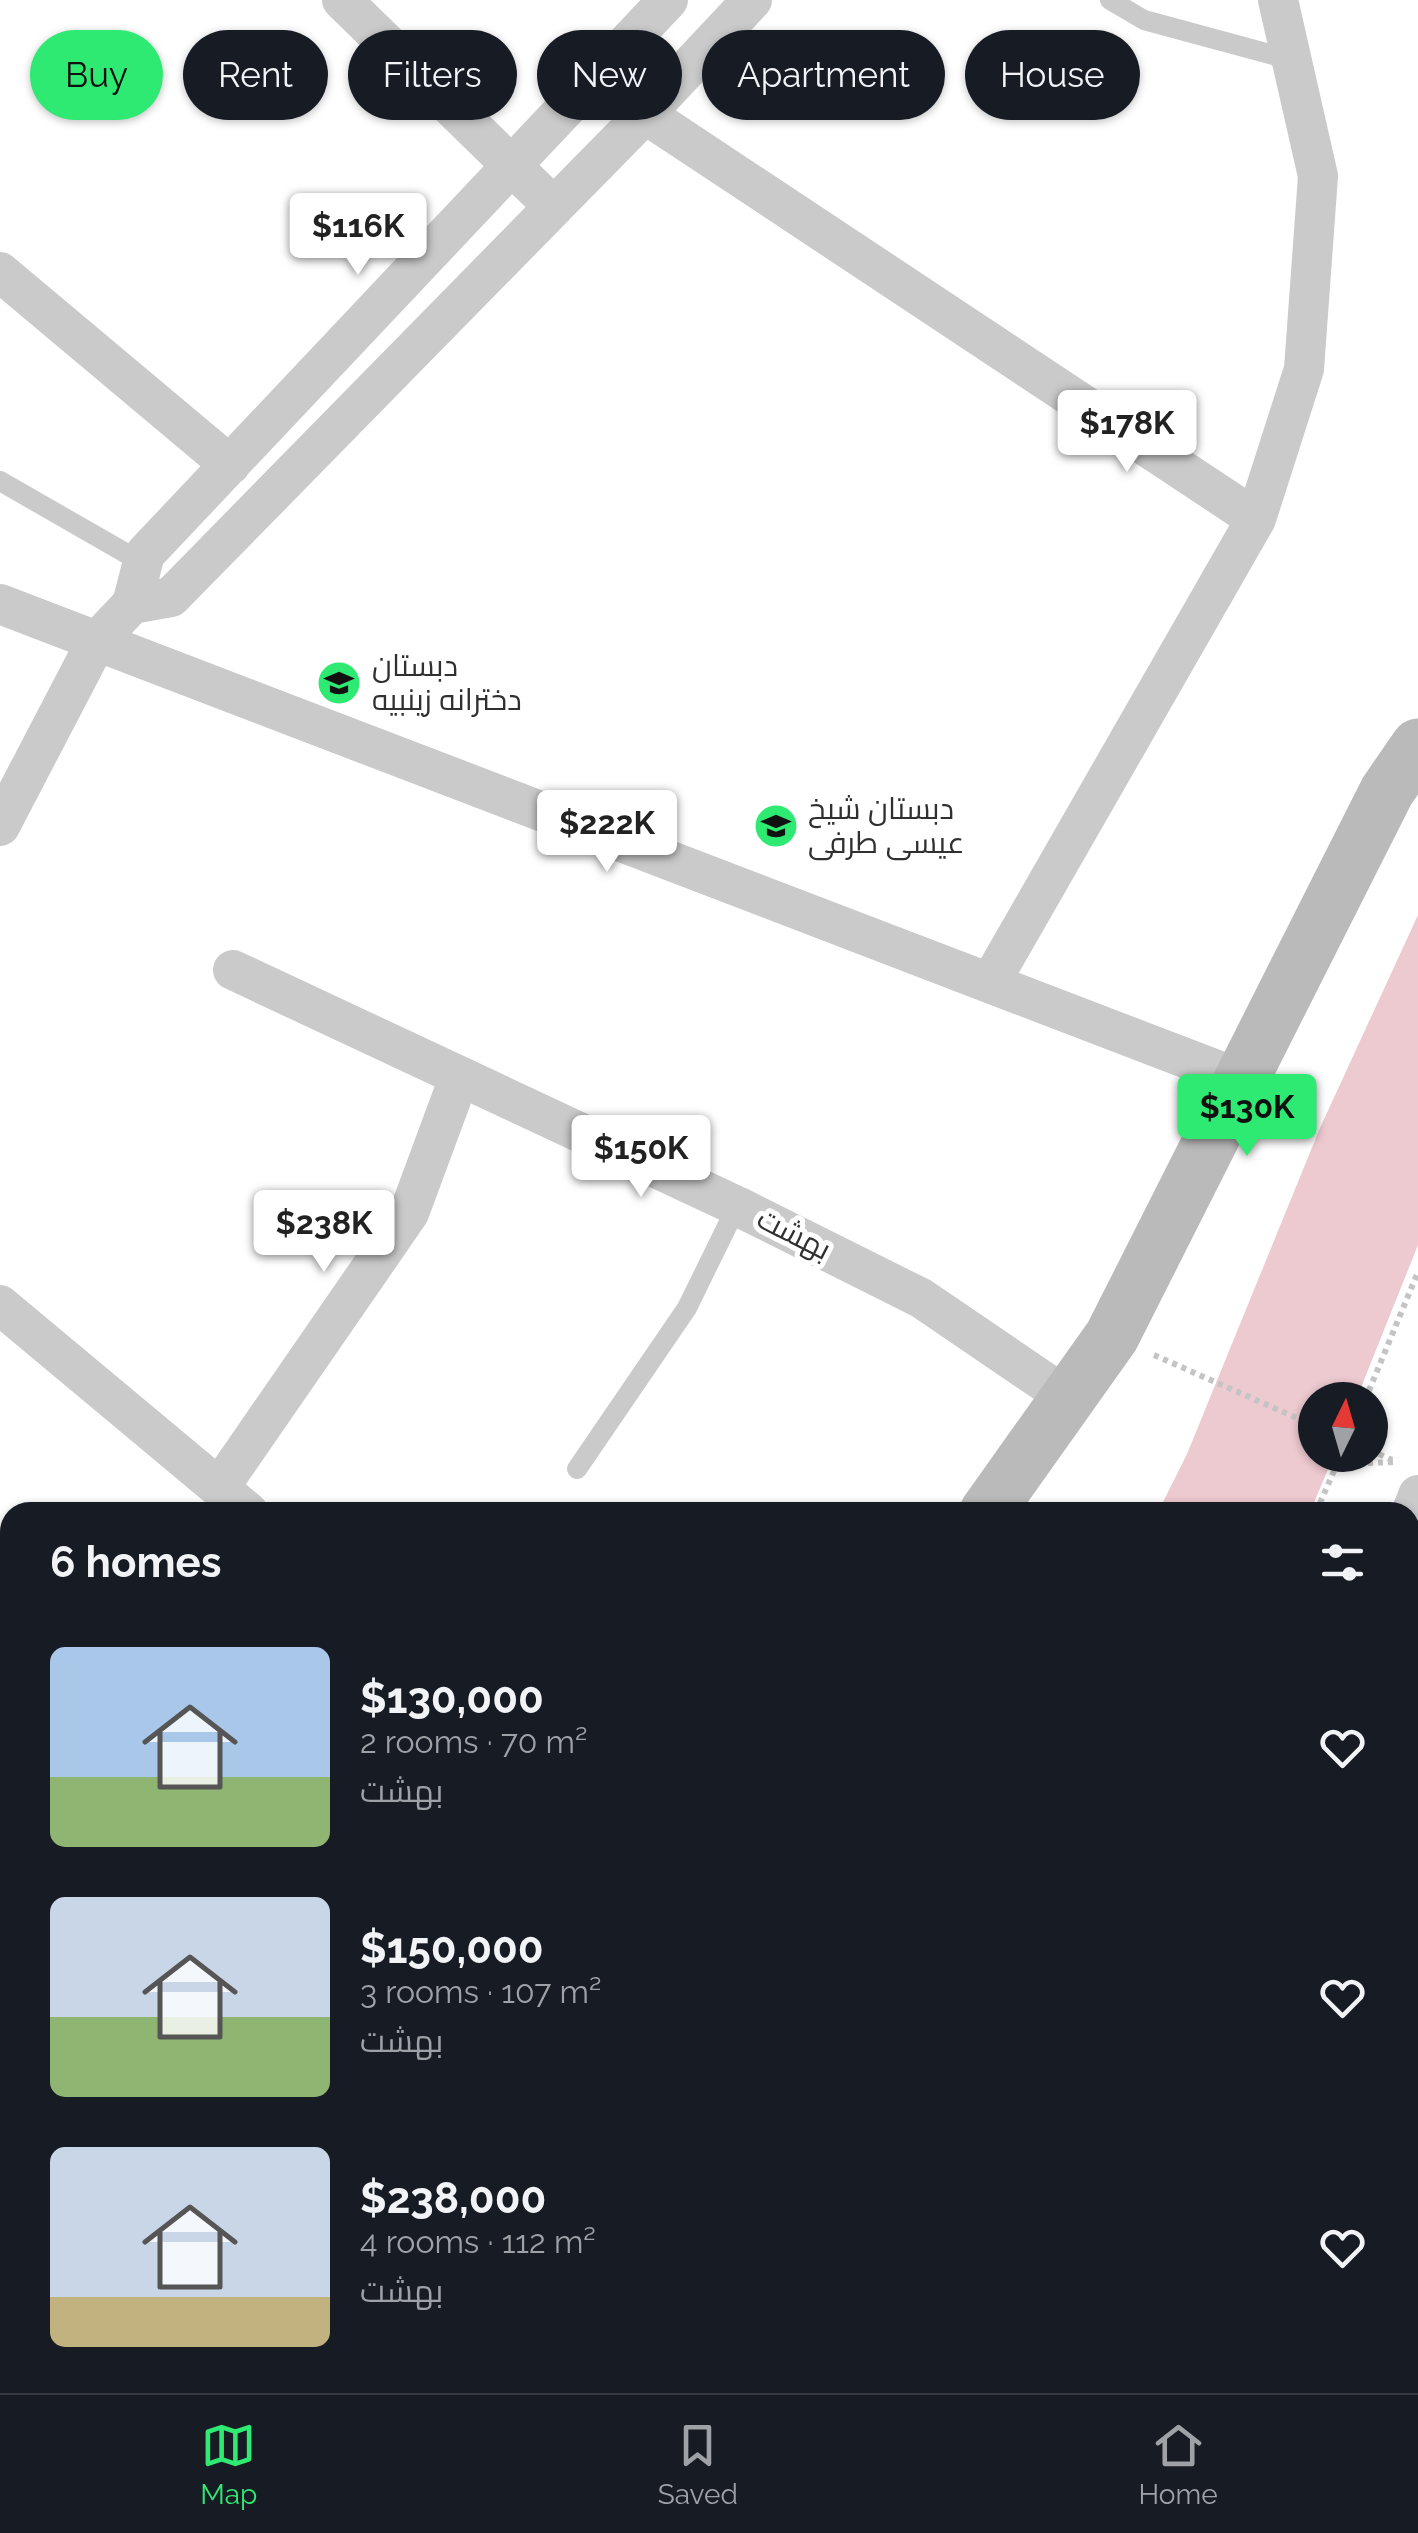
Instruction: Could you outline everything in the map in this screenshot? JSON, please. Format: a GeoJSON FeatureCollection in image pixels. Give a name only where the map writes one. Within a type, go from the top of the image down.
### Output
{"type":"FeatureCollection","features":[{"type":"Feature","properties":{"kind":"main road"},"geometry":{"type":"LineString","coordinates":[[995,1502],[1112,1336],[1387,791],[1418,746]]}},
{"type":"Feature","properties":{"kind":"street"},"geometry":{"type":"LineString","coordinates":[[342,0],[554,207]]}},
{"type":"Feature","properties":{"kind":"street"},"geometry":{"type":"LineString","coordinates":[[0,826],[96,642],[132,604],[145,554],[668,0]]}},
{"type":"Feature","properties":{"kind":"street"},"geometry":{"type":"LineString","coordinates":[[682,75],[752,0]]}},
{"type":"Feature","properties":{"kind":"street"},"geometry":{"type":"LineString","coordinates":[[990,984],[1256,519],[1304,369],[1318,176],[1278,0]]}},
{"type":"Feature","properties":{"kind":"street"},"geometry":{"type":"LineString","coordinates":[[132,604],[171,597],[639,120]]}},
{"type":"Feature","properties":{"kind":"street"},"geometry":{"type":"LineString","coordinates":[[654,120],[1256,519]]}},
{"type":"Feature","properties":{"kind":"street"},"geometry":{"type":"LineString","coordinates":[[0,272],[230,464]]}},
{"type":"Feature","properties":{"kind":"street"},"geometry":{"type":"LineString","coordinates":[[0,604],[1240,1079]]}},
{"type":"Feature","properties":{"kind":"street","name":"بهشت"},"geometry":{"type":"LineString","coordinates":[[233,970],[737,1206],[921,1298],[1068,1398]]}},
{"type":"Feature","properties":{"kind":"street"},"geometry":{"type":"LineString","coordinates":[[4,1317],[233,1500],[409,1213],[460,1078]]}},
{"type":"Feature","properties":{"kind":"lane"},"geometry":{"type":"LineString","coordinates":[[1110,0],[1144,20],[1292,60]]}},
{"type":"Feature","properties":{"kind":"lane"},"geometry":{"type":"LineString","coordinates":[[0,481],[143,563]]}},
{"type":"Feature","properties":{"kind":"lane"},"geometry":{"type":"LineString","coordinates":[[578,1469],[687,1308],[737,1206]]}},
{"type":"Feature","properties":{"kind":"path"},"geometry":{"type":"LineString","coordinates":[[1373,1382],[1418,1272]]}},
{"type":"Feature","properties":{"kind":"path"},"geometry":{"type":"LineString","coordinates":[[1188,1370],[1298,1419]]}},
{"type":"Feature","properties":{"kind":"path"},"geometry":{"type":"LineString","coordinates":[[1321,1502],[1334,1472]]}},
{"type":"Feature","properties":{"kind":"path"},"geometry":{"type":"LineString","coordinates":[[1377,1472],[1407,1478]]}},
{"type":"Feature","properties":{"kind":"shaded area"},"geometry":{"type":"Polygon","coordinates":[[[1418,915],[1418,1245],[1363,1382],[1298,1382],[1298,1472],[1327,1472],[1314,1502],[1163,1502],[1187,1454],[1320,1128],[1418,915]]]}},
{"type":"Feature","properties":{"kind":"place","name":"دبستان دخترانه زینبیه"},"geometry":{"type":"Point","coordinates":[339,683]}},
{"type":"Feature","properties":{"kind":"place","name":"دبستان شیخ عیسی طرفی"},"geometry":{"type":"Point","coordinates":[776,826]}}]}
